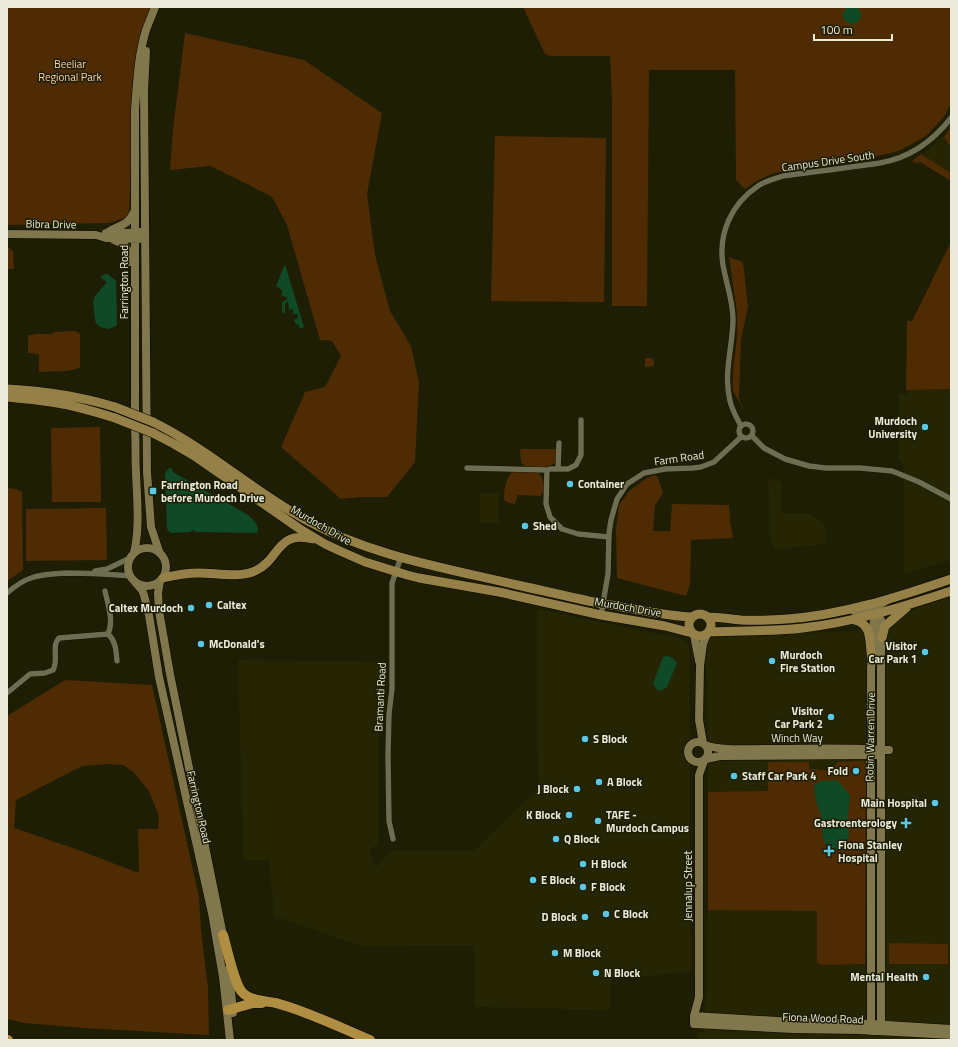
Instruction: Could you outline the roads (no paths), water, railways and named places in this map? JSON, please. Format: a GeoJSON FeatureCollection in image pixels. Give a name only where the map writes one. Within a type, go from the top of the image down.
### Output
{"type":"FeatureCollection","features":[{"type":"Feature","properties":{"kind":"highway"},"geometry":{"type":"LineString","coordinates":[[223,935],[238,986],[243,994],[254,999],[276,1003],[299,1010],[370,1040]]}},
{"type":"Feature","properties":{"kind":"highway"},"geometry":{"type":"LineString","coordinates":[[230,1009],[253,1003],[276,1003]]}},
{"type":"Feature","properties":{"kind":"main road","name":"Farrington Road"},"geometry":{"type":"LineString","coordinates":[[132,556],[137,538],[138,522],[136,472],[135,110],[138,73],[146,30],[154,10]]}},
{"type":"Feature","properties":{"kind":"main road","name":"Farrington Road"},"geometry":{"type":"LineString","coordinates":[[154,10],[145,60],[144,91],[147,472],[151,527],[159,551]]}},
{"type":"Feature","properties":{"kind":"main road"},"geometry":{"type":"LineString","coordinates":[[135,210],[128,222],[115,227],[106,235],[120,241],[128,250],[130,256],[135,313]]}},
{"type":"Feature","properties":{"kind":"main road","name":"Bibra Drive"},"geometry":{"type":"LineString","coordinates":[[7,234],[146,235]]}},
{"type":"Feature","properties":{"kind":"main road"},"geometry":{"type":"LineString","coordinates":[[136,374],[140,367],[140,337],[143,333],[146,335]]}},
{"type":"Feature","properties":{"kind":"main road","name":"Murdoch Drive"},"geometry":{"type":"LineString","coordinates":[[7,389],[70,395],[115,407],[153,422],[193,444],[278,504],[307,521],[348,540],[401,557],[603,604],[672,616],[692,616],[698,614],[708,617],[722,617],[741,620],[788,619],[841,611],[887,600],[951,579]]}},
{"type":"Feature","properties":{"kind":"main road","name":"Murdoch Drive"},"geometry":{"type":"LineString","coordinates":[[7,397],[80,407],[115,418],[153,433],[193,455],[300,529],[356,558],[420,578],[499,592],[601,615],[665,626],[701,636],[708,633],[788,629],[855,620],[909,605],[951,591]]}},
{"type":"Feature","properties":{"kind":"main road"},"geometry":{"type":"LineString","coordinates":[[162,580],[167,566],[164,557],[159,551],[150,548],[141,548],[132,556],[128,567],[133,579],[140,585],[151,586],[176,575],[191,573],[246,574],[263,566],[288,540],[296,537],[319,540]]}},
{"type":"Feature","properties":{"kind":"main road"},"geometry":{"type":"LineString","coordinates":[[935,584],[951,574]]}},
{"type":"Feature","properties":{"kind":"main road","name":"Farrington Road"},"geometry":{"type":"LineString","coordinates":[[133,579],[142,590],[149,615],[159,677],[212,913],[230,1009]]}},
{"type":"Feature","properties":{"kind":"main road","name":"Farrington Road"},"geometry":{"type":"LineString","coordinates":[[162,580],[158,593],[160,611],[170,674],[223,935],[230,981],[230,1009],[233,1038]]}},
{"type":"Feature","properties":{"kind":"main road"},"geometry":{"type":"LineString","coordinates":[[841,611],[866,610],[872,611],[875,614],[878,606],[887,600]]}},
{"type":"Feature","properties":{"kind":"main road"},"geometry":{"type":"LineString","coordinates":[[882,638],[886,626],[909,605]]}},
{"type":"Feature","properties":{"kind":"main road","name":"Robin Warren Drive"},"geometry":{"type":"LineString","coordinates":[[871,1027],[871,911],[882,664],[881,620],[875,614]]}},
{"type":"Feature","properties":{"kind":"main road","name":"Robin Warren Drive"},"geometry":{"type":"LineString","coordinates":[[875,614],[874,648],[871,674],[877,752],[881,911],[881,1028]]}},
{"type":"Feature","properties":{"kind":"main road"},"geometry":{"type":"LineString","coordinates":[[692,616],[689,623],[690,630],[693,634]]}},
{"type":"Feature","properties":{"kind":"main road"},"geometry":{"type":"LineString","coordinates":[[708,617],[711,623],[708,633]]}},
{"type":"Feature","properties":{"kind":"main road"},"geometry":{"type":"LineString","coordinates":[[788,619],[788,629]]}},
{"type":"Feature","properties":{"kind":"main road"},"geometry":{"type":"LineString","coordinates":[[855,620],[862,622],[868,630],[872,659]]}},
{"type":"Feature","properties":{"kind":"main road","name":"Jennalup Street"},"geometry":{"type":"LineString","coordinates":[[699,775],[688,755],[688,751],[695,738],[699,720],[700,666],[704,644],[708,633]]}},
{"type":"Feature","properties":{"kind":"main road","name":"Jennalup Street"},"geometry":{"type":"LineString","coordinates":[[693,634],[700,666]]}},
{"type":"Feature","properties":{"kind":"main road"},"geometry":{"type":"LineString","coordinates":[[871,674],[882,664]]}},
{"type":"Feature","properties":{"kind":"main road","name":"Jennalup Street"},"geometry":{"type":"LineString","coordinates":[[699,720],[704,744],[708,751],[708,756],[699,775],[699,1020]]}},
{"type":"Feature","properties":{"kind":"main road"},"geometry":{"type":"LineString","coordinates":[[691,745],[697,742],[704,744]]}},
{"type":"Feature","properties":{"kind":"main road","name":"Winch Way"},"geometry":{"type":"LineString","coordinates":[[704,744],[720,749],[787,749],[877,752]]}},
{"type":"Feature","properties":{"kind":"main road","name":"Winch Way"},"geometry":{"type":"LineString","coordinates":[[705,760],[720,756],[877,752]]}},
{"type":"Feature","properties":{"kind":"main road"},"geometry":{"type":"LineString","coordinates":[[691,759],[696,762],[705,760]]}},
{"type":"Feature","properties":{"kind":"main road"},"geometry":{"type":"LineString","coordinates":[[871,911],[881,911]]}},
{"type":"Feature","properties":{"kind":"main road"},"geometry":{"type":"LineString","coordinates":[[871,939],[881,939]]}},
{"type":"Feature","properties":{"kind":"main road","name":"Fiona Wood Road"},"geometry":{"type":"LineString","coordinates":[[699,1020],[794,1026],[871,1027],[951,1035]]}},
{"type":"Feature","properties":{"kind":"main road","name":"Fiona Wood Road"},"geometry":{"type":"LineString","coordinates":[[881,1028],[951,1029]]}},
{"type":"Feature","properties":{"kind":"street","name":"Campus Drive South"},"geometry":{"type":"LineString","coordinates":[[741,437],[739,429],[741,426],[730,401],[728,389],[727,377],[733,319],[722,258],[724,232],[734,210],[758,186],[769,180],[783,176],[881,163],[915,151],[938,133],[951,118]]}},
{"type":"Feature","properties":{"kind":"street"},"geometry":{"type":"LineString","coordinates":[[467,468],[547,470],[568,469],[576,465],[580,455],[581,420]]}},
{"type":"Feature","properties":{"kind":"street"},"geometry":{"type":"LineString","coordinates":[[741,426],[748,424],[752,426],[754,431],[752,436],[746,439],[741,437]]}},
{"type":"Feature","properties":{"kind":"street"},"geometry":{"type":"LineString","coordinates":[[752,436],[764,448],[785,459],[809,466],[826,468],[860,468],[892,471],[919,482],[951,499]]}},
{"type":"Feature","properties":{"kind":"street","name":"Farm Road"},"geometry":{"type":"LineString","coordinates":[[601,615],[608,574],[611,520],[617,499],[627,484],[644,473],[665,468],[701,467],[714,462],[741,437]]}},
{"type":"Feature","properties":{"kind":"street"},"geometry":{"type":"LineString","coordinates":[[558,469],[559,443]]}},
{"type":"Feature","properties":{"kind":"street"},"geometry":{"type":"LineString","coordinates":[[547,470],[546,504],[550,517],[562,529],[578,534],[609,537]]}},
{"type":"Feature","properties":{"kind":"street"},"geometry":{"type":"LineString","coordinates":[[81,573],[107,569],[132,556]]}},
{"type":"Feature","properties":{"kind":"street","name":"Bramanti Road"},"geometry":{"type":"LineString","coordinates":[[393,839],[389,821],[388,755],[389,714],[392,690],[392,582],[397,572],[401,557]]}},
{"type":"Feature","properties":{"kind":"street"},"geometry":{"type":"LineString","coordinates":[[7,593],[20,583],[37,576],[47,574],[106,574],[133,579]]}},
{"type":"Feature","properties":{"kind":"street"},"geometry":{"type":"LineString","coordinates":[[104,591],[111,621],[111,628],[108,634]]}},
{"type":"Feature","properties":{"kind":"street"},"geometry":{"type":"LineString","coordinates":[[108,634],[114,643],[118,661]]}},
{"type":"Feature","properties":{"kind":"street"},"geometry":{"type":"LineString","coordinates":[[7,693],[28,675],[33,673],[45,673],[52,670],[56,663],[55,644],[59,638],[108,634]]}},
{"type":"Feature","properties":{"kind":"place","name":"Murdoch University"},"geometry":{"type":"Point","coordinates":[925,427]}},
{"type":"Feature","properties":{"kind":"place","name":"Container"},"geometry":{"type":"Point","coordinates":[570,484]}},
{"type":"Feature","properties":{"kind":"place","name":"Farrington Road before Murdoch Drive"},"geometry":{"type":"Point","coordinates":[153,491]}},
{"type":"Feature","properties":{"kind":"place","name":"Shed"},"geometry":{"type":"Point","coordinates":[525,526]}},
{"type":"Feature","properties":{"kind":"place","name":"Caltex"},"geometry":{"type":"Point","coordinates":[209,605]}},
{"type":"Feature","properties":{"kind":"place","name":"Caltex Murdoch"},"geometry":{"type":"Point","coordinates":[191,608]}},
{"type":"Feature","properties":{"kind":"place","name":"McDonald's"},"geometry":{"type":"Point","coordinates":[201,644]}},
{"type":"Feature","properties":{"kind":"place","name":"Visitor Car Park 1"},"geometry":{"type":"Point","coordinates":[925,652]}},
{"type":"Feature","properties":{"kind":"place","name":"Murdoch Fire Station"},"geometry":{"type":"Point","coordinates":[772,661]}},
{"type":"Feature","properties":{"kind":"place","name":"Visitor Car Park 2"},"geometry":{"type":"Point","coordinates":[831,717]}},
{"type":"Feature","properties":{"kind":"place","name":"S Block"},"geometry":{"type":"Point","coordinates":[585,739]}},
{"type":"Feature","properties":{"kind":"place","name":"Fold"},"geometry":{"type":"Point","coordinates":[856,771]}},
{"type":"Feature","properties":{"kind":"place","name":"Staff Car Park 4"},"geometry":{"type":"Point","coordinates":[734,776]}},
{"type":"Feature","properties":{"kind":"place","name":"A Block"},"geometry":{"type":"Point","coordinates":[599,782]}},
{"type":"Feature","properties":{"kind":"place","name":"J Block"},"geometry":{"type":"Point","coordinates":[577,789]}},
{"type":"Feature","properties":{"kind":"place","name":"Main Hospital"},"geometry":{"type":"Point","coordinates":[935,803]}},
{"type":"Feature","properties":{"kind":"place","name":"K Block"},"geometry":{"type":"Point","coordinates":[569,815]}},
{"type":"Feature","properties":{"kind":"place","name":"TAFE - Murdoch Campus"},"geometry":{"type":"Point","coordinates":[598,821]}},
{"type":"Feature","properties":{"kind":"place","name":"Gastroenterology"},"geometry":{"type":"Point","coordinates":[906,823]}},
{"type":"Feature","properties":{"kind":"place","name":"Q Block"},"geometry":{"type":"Point","coordinates":[556,839]}},
{"type":"Feature","properties":{"kind":"place","name":"Fiona Stanley Hospital"},"geometry":{"type":"Point","coordinates":[829,851]}},
{"type":"Feature","properties":{"kind":"place","name":"H Block"},"geometry":{"type":"Point","coordinates":[583,864]}},
{"type":"Feature","properties":{"kind":"place","name":"E Block"},"geometry":{"type":"Point","coordinates":[533,880]}},
{"type":"Feature","properties":{"kind":"place","name":"F Block"},"geometry":{"type":"Point","coordinates":[583,887]}},
{"type":"Feature","properties":{"kind":"place","name":"C Block"},"geometry":{"type":"Point","coordinates":[606,914]}},
{"type":"Feature","properties":{"kind":"place","name":"D Block"},"geometry":{"type":"Point","coordinates":[585,917]}},
{"type":"Feature","properties":{"kind":"place","name":"M Block"},"geometry":{"type":"Point","coordinates":[555,953]}},
{"type":"Feature","properties":{"kind":"place","name":"N Block"},"geometry":{"type":"Point","coordinates":[596,973]}},
{"type":"Feature","properties":{"kind":"place","name":"Mental Health"},"geometry":{"type":"Point","coordinates":[926,977]}},
{"type":"Feature","properties":{"kind":"park label","name":"Beeliar Regional Park"},"geometry":{"type":"Point","coordinates":[70,70]}}]}
